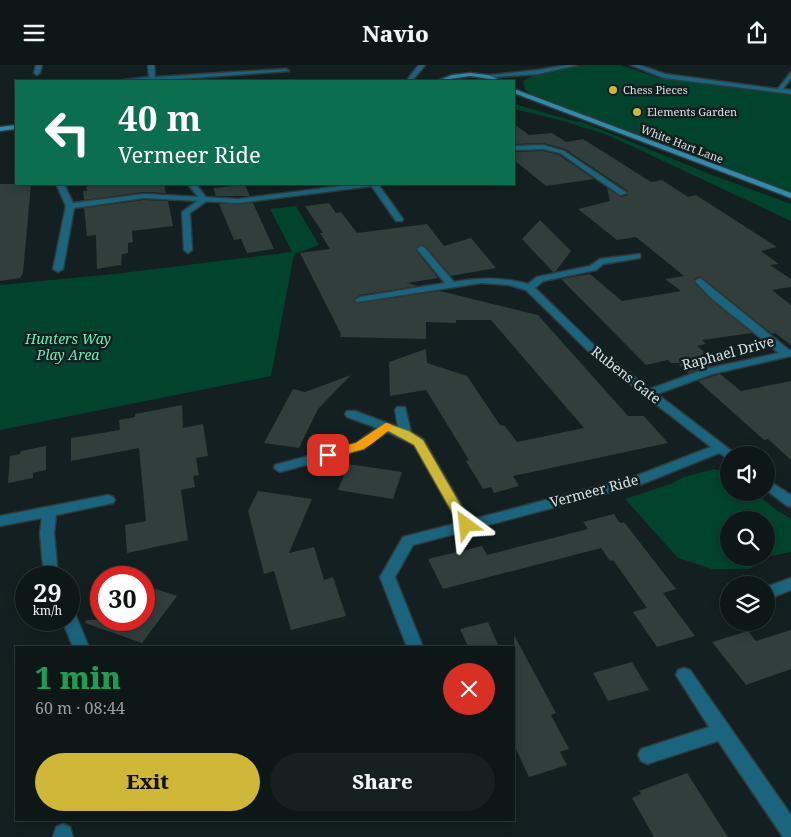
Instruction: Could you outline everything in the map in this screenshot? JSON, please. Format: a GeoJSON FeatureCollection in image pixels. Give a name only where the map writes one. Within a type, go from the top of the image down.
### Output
{"type":"FeatureCollection","features":[{"type":"Feature","properties":{"kind":"street"},"geometry":{"type":"LineString","coordinates":[[37,73],[39,65]]}},
{"type":"Feature","properties":{"kind":"street"},"geometry":{"type":"LineString","coordinates":[[151,65],[152,79]]}},
{"type":"Feature","properties":{"kind":"street"},"geometry":{"type":"LineString","coordinates":[[410,80],[422,65]]}},
{"type":"Feature","properties":{"kind":"street"},"geometry":{"type":"LineString","coordinates":[[441,80],[449,74],[485,76],[575,65]]}},
{"type":"Feature","properties":{"kind":"street"},"geometry":{"type":"LineString","coordinates":[[634,65],[664,76],[791,92]]}},
{"type":"Feature","properties":{"kind":"street"},"geometry":{"type":"LineString","coordinates":[[467,70],[475,75]]}},
{"type":"Feature","properties":{"kind":"street"},"geometry":{"type":"LineString","coordinates":[[134,80],[285,71]]}},
{"type":"Feature","properties":{"kind":"street"},"geometry":{"type":"LineString","coordinates":[[511,80],[538,71]]}},
{"type":"Feature","properties":{"kind":"street"},"geometry":{"type":"LineString","coordinates":[[780,91],[791,73]]}},
{"type":"Feature","properties":{"kind":"street"},"geometry":{"type":"LineString","coordinates":[[485,76],[497,80]]}},
{"type":"Feature","properties":{"kind":"street","name":"White Hart Lane"},"geometry":{"type":"LineString","coordinates":[[515,91],[791,196]]}},
{"type":"Feature","properties":{"kind":"street","name":"White Hart Lane"},"geometry":{"type":"LineString","coordinates":[[515,98],[565,111]]}},
{"type":"Feature","properties":{"kind":"street"},"geometry":{"type":"LineString","coordinates":[[0,129],[15,127]]}},
{"type":"Feature","properties":{"kind":"street"},"geometry":{"type":"LineString","coordinates":[[515,148],[542,147],[562,152],[623,193]]}},
{"type":"Feature","properties":{"kind":"street"},"geometry":{"type":"LineString","coordinates":[[58,269],[70,206],[60,185]]}},
{"type":"Feature","properties":{"kind":"street"},"geometry":{"type":"LineString","coordinates":[[70,206],[144,196],[238,201],[365,185]]}},
{"type":"Feature","properties":{"kind":"street"},"geometry":{"type":"LineString","coordinates":[[374,185],[399,219]]}},
{"type":"Feature","properties":{"kind":"street"},"geometry":{"type":"LineString","coordinates":[[193,186],[204,200]]}},
{"type":"Feature","properties":{"kind":"street"},"geometry":{"type":"LineString","coordinates":[[188,249],[186,212],[204,200]]}},
{"type":"Feature","properties":{"kind":"street"},"geometry":{"type":"LineString","coordinates":[[421,249],[451,285]]}},
{"type":"Feature","properties":{"kind":"street"},"geometry":{"type":"LineString","coordinates":[[529,288],[540,279],[593,268],[600,262],[636,256]]}},
{"type":"Feature","properties":{"kind":"street","name":"Rubens Gate"},"geometry":{"type":"LineString","coordinates":[[360,300],[481,280],[510,282],[529,288],[594,351],[720,449]]}},
{"type":"Feature","properties":{"kind":"street","name":"Raphael Drive"},"geometry":{"type":"LineString","coordinates":[[700,281],[713,295],[789,353]]}},
{"type":"Feature","properties":{"kind":"street","name":"Raphael Drive"},"geometry":{"type":"LineString","coordinates":[[648,393],[709,371],[789,353]]}},
{"type":"Feature","properties":{"kind":"street"},"geometry":{"type":"LineString","coordinates":[[401,410],[405,434]]}},
{"type":"Feature","properties":{"kind":"street"},"geometry":{"type":"LineString","coordinates":[[351,413],[405,434],[419,442],[466,525]]}},
{"type":"Feature","properties":{"kind":"street"},"geometry":{"type":"LineString","coordinates":[[280,468],[360,446],[386,427]]}},
{"type":"Feature","properties":{"kind":"street","name":"Vermeer Ride"},"geometry":{"type":"LineString","coordinates":[[415,646],[387,575],[408,541],[637,481],[720,453]]}},
{"type":"Feature","properties":{"kind":"street"},"geometry":{"type":"LineString","coordinates":[[775,490],[791,502]]}},
{"type":"Feature","properties":{"kind":"street"},"geometry":{"type":"LineString","coordinates":[[0,521],[108,499]]}},
{"type":"Feature","properties":{"kind":"street"},"geometry":{"type":"LineString","coordinates":[[49,511],[47,533],[51,566]]}},
{"type":"Feature","properties":{"kind":"street"},"geometry":{"type":"LineString","coordinates":[[775,590],[791,584]]}},
{"type":"Feature","properties":{"kind":"street"},"geometry":{"type":"LineString","coordinates":[[74,631],[81,646]]}},
{"type":"Feature","properties":{"kind":"street"},"geometry":{"type":"LineString","coordinates":[[684,675],[791,832]]}},
{"type":"Feature","properties":{"kind":"street"},"geometry":{"type":"LineString","coordinates":[[647,755],[722,731]]}},
{"type":"Feature","properties":{"kind":"green space"},"geometry":{"type":"Polygon","coordinates":[[[582,65],[620,65],[659,78],[791,95],[791,192],[534,96],[525,90],[523,81],[539,73],[582,65]]]}},
{"type":"Feature","properties":{"kind":"green space"},"geometry":{"type":"Polygon","coordinates":[[[515,104],[577,122],[580,121],[712,175],[791,204],[791,221],[610,136],[564,121],[515,109],[515,104]]]}},
{"type":"Feature","properties":{"kind":"green space","name":"Hunters Way Play Area"},"geometry":{"type":"Polygon","coordinates":[[[296,206],[319,245],[294,254],[271,376],[0,430],[0,285],[114,274],[292,252],[270,209],[296,206]]]}},
{"type":"Feature","properties":{"kind":"green space"},"geometry":{"type":"Polygon","coordinates":[[[714,469],[720,471],[720,501],[765,501],[791,519],[791,552],[775,555],[775,511],[720,511],[720,566],[754,566],[750,569],[712,569],[678,558],[625,499],[670,484],[684,477],[714,469]]]}},
{"type":"Feature","properties":{"kind":"building"},"geometry":{"type":"Polygon","coordinates":[[[515,125],[529,135],[552,133],[566,142],[583,139],[651,182],[662,180],[688,197],[696,195],[777,247],[761,251],[779,264],[770,265],[791,279],[791,287],[772,290],[791,305],[791,345],[775,333],[772,334],[700,276],[694,279],[694,282],[709,298],[752,333],[702,340],[706,344],[697,346],[707,354],[701,355],[704,357],[701,358],[711,366],[688,373],[679,365],[681,363],[671,363],[668,360],[646,365],[561,279],[590,274],[622,301],[681,291],[665,279],[684,276],[636,237],[617,240],[578,209],[610,201],[607,188],[621,197],[628,195],[628,191],[565,149],[543,143],[515,144],[515,125]]]}},
{"type":"Feature","properties":{"kind":"building"},"geometry":{"type":"Polygon","coordinates":[[[543,151],[559,155],[594,179],[546,186],[515,161],[515,152],[543,151]]]}},
{"type":"Feature","properties":{"kind":"building"},"geometry":{"type":"Polygon","coordinates":[[[0,184],[31,185],[23,273],[20,278],[0,281],[0,184]]]}},
{"type":"Feature","properties":{"kind":"building"},"geometry":{"type":"Polygon","coordinates":[[[86,185],[164,185],[166,193],[144,192],[84,200],[83,191],[87,191],[86,185]]]}},
{"type":"Feature","properties":{"kind":"building"},"geometry":{"type":"Polygon","coordinates":[[[245,185],[250,196],[216,196],[213,188],[245,185]]]}},
{"type":"Feature","properties":{"kind":"building"},"geometry":{"type":"Polygon","coordinates":[[[144,200],[168,201],[173,226],[132,231],[133,242],[128,243],[128,253],[122,254],[121,265],[97,269],[96,235],[87,236],[84,208],[144,200]]]}},
{"type":"Feature","properties":{"kind":"building"},"geometry":{"type":"Polygon","coordinates":[[[253,203],[274,249],[247,253],[241,239],[234,240],[219,204],[253,203]]]}},
{"type":"Feature","properties":{"kind":"building"},"geometry":{"type":"Polygon","coordinates":[[[329,203],[336,213],[341,212],[357,233],[427,224],[444,246],[471,238],[496,268],[451,276],[425,246],[420,245],[416,250],[438,278],[407,283],[418,286],[360,295],[353,300],[356,303],[440,291],[538,315],[628,416],[644,416],[668,443],[513,476],[519,486],[494,493],[491,487],[483,489],[466,461],[469,460],[426,390],[390,396],[389,362],[426,349],[427,363],[467,376],[500,425],[505,426],[517,442],[584,428],[491,320],[456,320],[456,323],[426,322],[426,339],[340,337],[341,334],[300,253],[330,249],[320,233],[323,233],[305,206],[329,203]]]}},
{"type":"Feature","properties":{"kind":"building"},"geometry":{"type":"Polygon","coordinates":[[[540,220],[571,251],[556,271],[553,272],[522,239],[540,220]]]}},
{"type":"Feature","properties":{"kind":"building"},"geometry":{"type":"Polygon","coordinates":[[[720,374],[741,391],[791,381],[791,460],[768,439],[764,440],[698,381],[720,374]]]}},
{"type":"Feature","properties":{"kind":"building"},"geometry":{"type":"Polygon","coordinates":[[[351,375],[318,409],[299,448],[264,443],[293,389],[305,392],[351,375]]]}},
{"type":"Feature","properties":{"kind":"building"},"geometry":{"type":"Polygon","coordinates":[[[182,405],[183,428],[203,424],[208,456],[196,458],[199,475],[193,476],[195,487],[181,490],[188,540],[127,553],[125,525],[146,521],[139,448],[71,461],[71,438],[120,430],[119,420],[135,417],[135,414],[182,405]]]}},
{"type":"Feature","properties":{"kind":"building"},"geometry":{"type":"Polygon","coordinates":[[[46,446],[46,470],[33,473],[33,478],[8,483],[10,456],[20,454],[21,451],[46,446]]]}},
{"type":"Feature","properties":{"kind":"building"},"geometry":{"type":"Polygon","coordinates":[[[348,464],[402,472],[393,499],[338,490],[348,464]]]}},
{"type":"Feature","properties":{"kind":"building"},"geometry":{"type":"Polygon","coordinates":[[[258,491],[312,499],[289,553],[314,547],[324,580],[333,577],[346,616],[291,630],[274,571],[264,574],[248,511],[258,491]]]}},
{"type":"Feature","properties":{"kind":"building"},"geometry":{"type":"Polygon","coordinates":[[[614,514],[620,523],[624,522],[676,589],[663,593],[695,636],[657,647],[633,612],[647,608],[613,560],[610,561],[601,548],[443,589],[428,559],[482,546],[487,555],[588,529],[583,522],[614,514]]]}},
{"type":"Feature","properties":{"kind":"building"},"geometry":{"type":"Polygon","coordinates":[[[155,589],[177,596],[155,626],[155,589]]]}},
{"type":"Feature","properties":{"kind":"building"},"geometry":{"type":"Polygon","coordinates":[[[86,620],[90,620],[90,625],[85,623],[86,620]]]}},
{"type":"Feature","properties":{"kind":"building"},"geometry":{"type":"Polygon","coordinates":[[[488,622],[499,646],[468,646],[460,629],[488,622]]]}},
{"type":"Feature","properties":{"kind":"building"},"geometry":{"type":"Polygon","coordinates":[[[791,630],[791,669],[746,685],[712,642],[748,631],[756,641],[791,630]]]}},
{"type":"Feature","properties":{"kind":"building"},"geometry":{"type":"Polygon","coordinates":[[[108,631],[151,631],[142,643],[108,631]]]}},
{"type":"Feature","properties":{"kind":"building"},"geometry":{"type":"Polygon","coordinates":[[[514,635],[556,713],[551,715],[569,749],[560,752],[567,765],[529,777],[515,747],[514,635]]]}},
{"type":"Feature","properties":{"kind":"building"},"geometry":{"type":"Polygon","coordinates":[[[632,662],[649,690],[608,701],[593,673],[632,662]]]}},
{"type":"Feature","properties":{"kind":"building"},"geometry":{"type":"Polygon","coordinates":[[[687,773],[728,837],[654,837],[632,798],[641,794],[639,791],[687,773]]]}},
{"type":"Feature","properties":{"kind":"slow traffic"},"geometry":{"type":"LineString","coordinates":[[353,448],[360,446],[386,427]]}},
{"type":"Feature","properties":{"kind":"place","name":"Chess Pieces"},"geometry":{"type":"Point","coordinates":[613,90]}},
{"type":"Feature","properties":{"kind":"place","name":"Elements Garden"},"geometry":{"type":"Point","coordinates":[637,112]}},
{"type":"Feature","properties":{"kind":"route"},"geometry":{"type":"LineString","coordinates":[[328,455],[360,446],[386,427],[405,434],[419,442],[466,525]]}}]}
